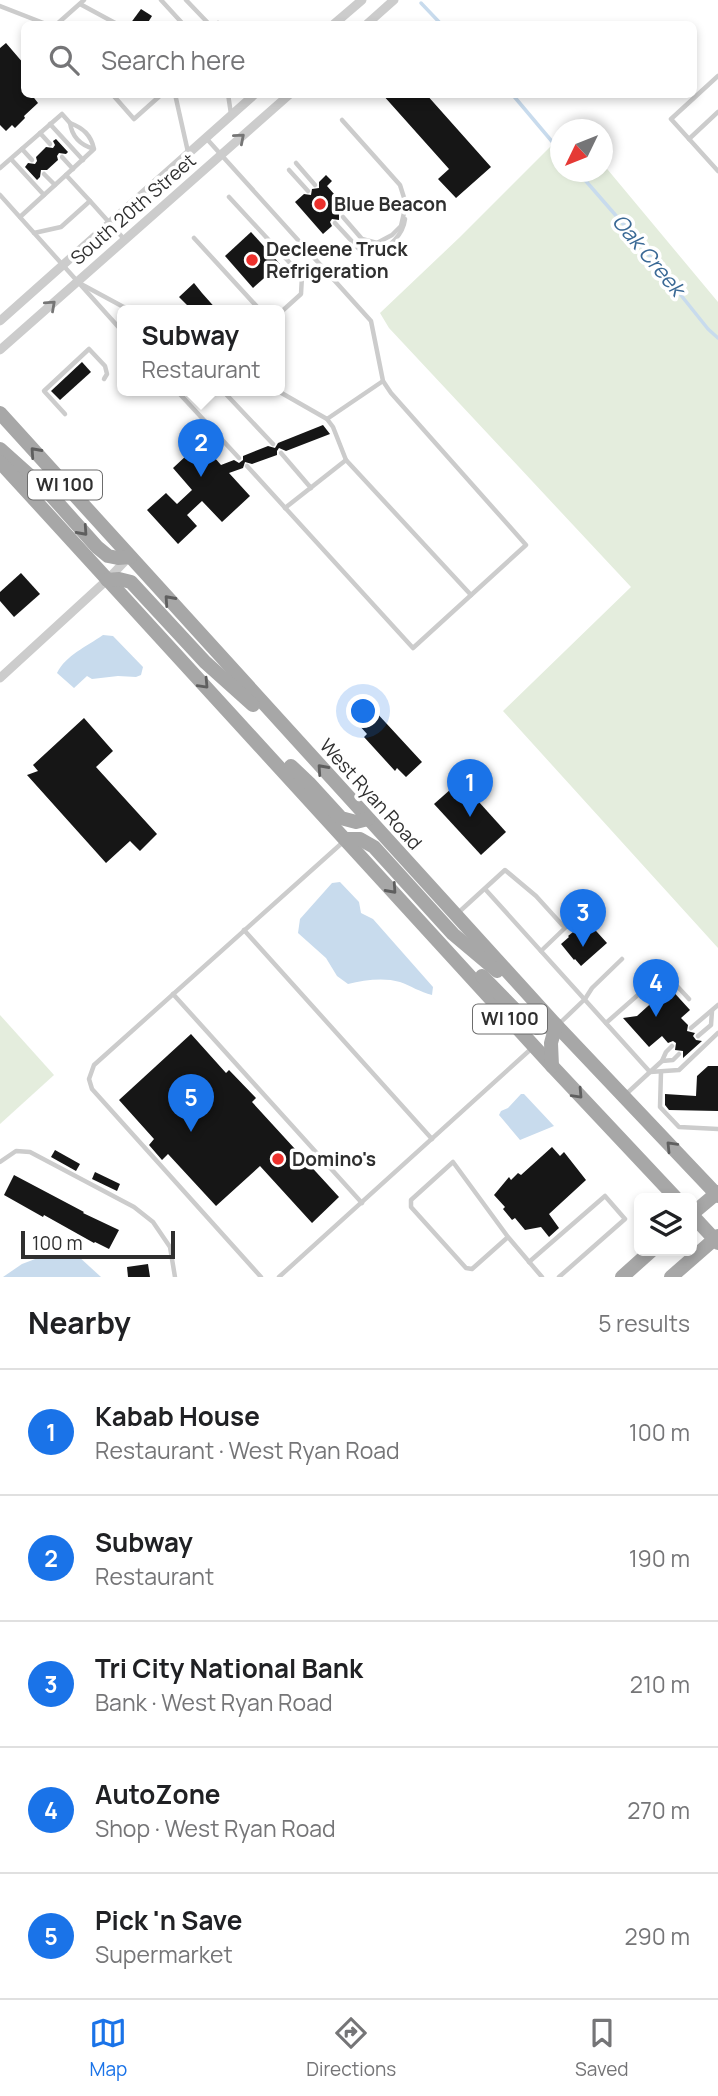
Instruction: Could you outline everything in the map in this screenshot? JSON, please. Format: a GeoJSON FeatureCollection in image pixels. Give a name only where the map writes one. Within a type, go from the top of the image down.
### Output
{"type":"FeatureCollection","features":[{"type":"Feature","properties":{"kind":"main road","name":"West Ryan Road"},"geometry":{"type":"LineString","coordinates":[[0,413],[283,726],[364,822],[456,915],[556,1026],[717,1194]]}},
{"type":"Feature","properties":{"kind":"main road"},"geometry":{"type":"LineString","coordinates":[[0,449],[48,492],[97,547],[108,556],[130,557]]}},
{"type":"Feature","properties":{"kind":"main road","name":"WI 100"},"geometry":{"type":"LineString","coordinates":[[0,461],[254,739],[350,835],[442,944],[671,1193]]}},
{"type":"Feature","properties":{"kind":"main road"},"geometry":{"type":"LineString","coordinates":[[107,580],[131,582],[205,662],[255,706],[283,726]]}},
{"type":"Feature","properties":{"kind":"main road"},"geometry":{"type":"LineString","coordinates":[[254,739],[309,783],[341,818],[364,822]]}},
{"type":"Feature","properties":{"kind":"main road"},"geometry":{"type":"LineString","coordinates":[[350,835],[374,847],[453,934],[488,964],[522,987]]}},
{"type":"Feature","properties":{"kind":"main road"},"geometry":{"type":"LineString","coordinates":[[442,944],[481,975],[530,1025],[537,1028],[556,1026],[551,1043],[552,1066]]}},
{"type":"Feature","properties":{"kind":"main road"},"geometry":{"type":"LineString","coordinates":[[697,1210],[717,1194]]}},
{"type":"Feature","properties":{"kind":"main road"},"geometry":{"type":"LineString","coordinates":[[671,1277],[717,1239],[697,1219]]}},
{"type":"Feature","properties":{"kind":"main road"},"geometry":{"type":"LineString","coordinates":[[622,1277],[645,1256]]}},
{"type":"Feature","properties":{"kind":"street"},"geometry":{"type":"LineString","coordinates":[[338,21],[362,0]]}},
{"type":"Feature","properties":{"kind":"street"},"geometry":{"type":"LineString","coordinates":[[370,21],[394,0]]}},
{"type":"Feature","properties":{"kind":"street","name":"South 20th Street"},"geometry":{"type":"LineString","coordinates":[[0,321],[250,98]]}},
{"type":"Feature","properties":{"kind":"street","name":"South 20th Street"},"geometry":{"type":"LineString","coordinates":[[0,350],[285,98]]}},
{"type":"Feature","properties":{"kind":"street"},"geometry":{"type":"LineString","coordinates":[[1,676],[130,557]]}},
{"type":"Feature","properties":{"kind":"lane"},"geometry":{"type":"LineString","coordinates":[[161,0],[180,21]]}},
{"type":"Feature","properties":{"kind":"lane"},"geometry":{"type":"LineString","coordinates":[[186,0],[206,21]]}},
{"type":"Feature","properties":{"kind":"lane"},"geometry":{"type":"LineString","coordinates":[[60,21],[82,2],[112,21]]}},
{"type":"Feature","properties":{"kind":"lane"},"geometry":{"type":"LineString","coordinates":[[0,6],[38,21]]}},
{"type":"Feature","properties":{"kind":"lane"},"geometry":{"type":"LineString","coordinates":[[697,95],[718,76]]}},
{"type":"Feature","properties":{"kind":"lane"},"geometry":{"type":"LineString","coordinates":[[713,80],[718,86]]}},
{"type":"Feature","properties":{"kind":"lane"},"geometry":{"type":"LineString","coordinates":[[116,98],[134,119],[158,98]]}},
{"type":"Feature","properties":{"kind":"lane"},"geometry":{"type":"LineString","coordinates":[[176,98],[188,153]]}},
{"type":"Feature","properties":{"kind":"lane"},"geometry":{"type":"LineString","coordinates":[[229,98],[231,115]]}},
{"type":"Feature","properties":{"kind":"lane"},"geometry":{"type":"LineString","coordinates":[[694,98],[671,119],[718,171]]}},
{"type":"Feature","properties":{"kind":"lane"},"geometry":{"type":"LineString","coordinates":[[689,139],[718,112]]}},
{"type":"Feature","properties":{"kind":"lane"},"geometry":{"type":"LineString","coordinates":[[0,168],[61,114],[92,139],[94,149]]}},
{"type":"Feature","properties":{"kind":"lane"},"geometry":{"type":"LineString","coordinates":[[335,223],[359,249],[376,255],[392,244],[404,227],[406,204],[400,185],[342,120]]}},
{"type":"Feature","properties":{"kind":"lane"},"geometry":{"type":"LineString","coordinates":[[70,123],[72,133],[84,146],[94,149]]}},
{"type":"Feature","properties":{"kind":"lane"},"geometry":{"type":"LineString","coordinates":[[50,124],[83,159]]}},
{"type":"Feature","properties":{"kind":"lane"},"geometry":{"type":"LineString","coordinates":[[40,133],[50,144]]}},
{"type":"Feature","properties":{"kind":"lane"},"geometry":{"type":"LineString","coordinates":[[206,138],[371,321],[383,381],[391,393],[526,545],[413,648],[247,466]]}},
{"type":"Feature","properties":{"kind":"lane"},"geometry":{"type":"LineString","coordinates":[[22,149],[32,160]]}},
{"type":"Feature","properties":{"kind":"lane"},"geometry":{"type":"LineString","coordinates":[[20,218],[94,149]]}},
{"type":"Feature","properties":{"kind":"lane"},"geometry":{"type":"LineString","coordinates":[[62,157],[73,169]]}},
{"type":"Feature","properties":{"kind":"lane"},"geometry":{"type":"LineString","coordinates":[[11,159],[44,195]]}},
{"type":"Feature","properties":{"kind":"lane"},"geometry":{"type":"LineString","coordinates":[[296,163],[315,185]]}},
{"type":"Feature","properties":{"kind":"lane"},"geometry":{"type":"LineString","coordinates":[[289,170],[308,191]]}},
{"type":"Feature","properties":{"kind":"lane"},"geometry":{"type":"LineString","coordinates":[[44,174],[55,185]]}},
{"type":"Feature","properties":{"kind":"lane"},"geometry":{"type":"LineString","coordinates":[[66,175],[124,240]]}},
{"type":"Feature","properties":{"kind":"lane"},"geometry":{"type":"LineString","coordinates":[[0,195],[117,326]]}},
{"type":"Feature","properties":{"kind":"lane"},"geometry":{"type":"LineString","coordinates":[[229,197],[302,276],[301,294],[285,308]]}},
{"type":"Feature","properties":{"kind":"lane"},"geometry":{"type":"LineString","coordinates":[[34,233],[61,227],[90,201]]}},
{"type":"Feature","properties":{"kind":"lane"},"geometry":{"type":"LineString","coordinates":[[343,217],[362,239],[376,243],[392,235],[401,226],[406,204]]}},
{"type":"Feature","properties":{"kind":"lane"},"geometry":{"type":"LineString","coordinates":[[194,238],[255,305]]}},
{"type":"Feature","properties":{"kind":"lane"},"geometry":{"type":"LineString","coordinates":[[77,282],[120,305]]}},
{"type":"Feature","properties":{"kind":"lane"},"geometry":{"type":"LineString","coordinates":[[65,414],[44,391],[89,349],[105,366],[107,374],[104,379]]}},
{"type":"Feature","properties":{"kind":"lane"},"geometry":{"type":"LineString","coordinates":[[327,418],[383,381]]}},
{"type":"Feature","properties":{"kind":"lane"},"geometry":{"type":"LineString","coordinates":[[285,395],[327,418],[346,460],[471,595]]}},
{"type":"Feature","properties":{"kind":"lane"},"geometry":{"type":"LineString","coordinates":[[181,396],[239,458]]}},
{"type":"Feature","properties":{"kind":"lane"},"geometry":{"type":"LineString","coordinates":[[228,396],[273,444]]}},
{"type":"Feature","properties":{"kind":"lane"},"geometry":{"type":"LineString","coordinates":[[281,453],[311,488]]}},
{"type":"Feature","properties":{"kind":"lane"},"geometry":{"type":"LineString","coordinates":[[285,508],[346,460]]}},
{"type":"Feature","properties":{"kind":"lane"},"geometry":{"type":"LineString","coordinates":[[261,1277],[92,1089],[89,1079],[94,1065],[350,835]]}},
{"type":"Feature","properties":{"kind":"lane"},"geometry":{"type":"LineString","coordinates":[[456,915],[505,870],[536,895],[565,928],[541,951]]}},
{"type":"Feature","properties":{"kind":"lane"},"geometry":{"type":"LineString","coordinates":[[485,888],[650,1072],[679,1070],[716,1041],[718,1033]]}},
{"type":"Feature","properties":{"kind":"lane"},"geometry":{"type":"LineString","coordinates":[[244,930],[432,1139]]}},
{"type":"Feature","properties":{"kind":"lane"},"geometry":{"type":"LineString","coordinates":[[556,1026],[622,960]]}},
{"type":"Feature","properties":{"kind":"lane"},"geometry":{"type":"LineString","coordinates":[[606,1023],[664,972],[689,999]]}},
{"type":"Feature","properties":{"kind":"lane"},"geometry":{"type":"LineString","coordinates":[[173,994],[362,1203]]}},
{"type":"Feature","properties":{"kind":"lane"},"geometry":{"type":"LineString","coordinates":[[691,1028],[718,1005]]}},
{"type":"Feature","properties":{"kind":"lane"},"geometry":{"type":"LineString","coordinates":[[698,1037],[711,1025],[712,1010]]}},
{"type":"Feature","properties":{"kind":"lane"},"geometry":{"type":"LineString","coordinates":[[279,1277],[535,1046]]}},
{"type":"Feature","properties":{"kind":"lane"},"geometry":{"type":"LineString","coordinates":[[624,1096],[662,1061],[671,1046]]}},
{"type":"Feature","properties":{"kind":"lane"},"geometry":{"type":"LineString","coordinates":[[662,1061],[673,1060],[679,1054]]}},
{"type":"Feature","properties":{"kind":"lane"},"geometry":{"type":"LineString","coordinates":[[661,1072],[660,1107],[680,1127],[718,1129]]}},
{"type":"Feature","properties":{"kind":"lane"},"geometry":{"type":"LineString","coordinates":[[0,1162],[16,1151],[30,1152],[134,1207],[153,1222],[170,1247],[175,1277]]}},
{"type":"Feature","properties":{"kind":"lane"},"geometry":{"type":"LineString","coordinates":[[508,1237],[472,1269],[466,1268],[411,1207],[411,1200],[453,1162],[508,1237],[542,1277]]}},
{"type":"Feature","properties":{"kind":"lane"},"geometry":{"type":"LineString","coordinates":[[529,1262],[605,1196],[625,1219],[559,1277]]}},
{"type":"Feature","properties":{"kind":"green space"},"geometry":{"type":"Polygon","coordinates":[[[550,147],[550,182],[613,182],[613,176],[718,302],[718,948],[503,711],[631,587],[389,328],[380,313],[550,147]]]}},
{"type":"Feature","properties":{"kind":"green space"},"geometry":{"type":"Polygon","coordinates":[[[0,1015],[54,1075],[0,1124],[0,1015]]]}},
{"type":"Feature","properties":{"kind":"water"},"geometry":{"type":"Polygon","coordinates":[[[103,635],[113,636],[143,667],[141,675],[92,679],[87,676],[74,688],[57,673],[71,656],[103,635]]]}},
{"type":"Feature","properties":{"kind":"water"},"geometry":{"type":"Polygon","coordinates":[[[340,882],[359,902],[361,913],[373,919],[433,987],[432,995],[400,982],[387,980],[348,984],[337,976],[326,958],[298,933],[300,919],[332,883],[340,882]]]}},
{"type":"Feature","properties":{"kind":"water"},"geometry":{"type":"Polygon","coordinates":[[[521,1094],[554,1126],[520,1140],[499,1115],[521,1094]]]}},
{"type":"Feature","properties":{"kind":"water"},"geometry":{"type":"Polygon","coordinates":[[[43,1256],[78,1256],[101,1277],[3,1277],[22,1264],[43,1256]]]}},
{"type":"Feature","properties":{"kind":"building"},"geometry":{"type":"Polygon","coordinates":[[[141,9],[152,16],[149,21],[132,21],[141,9]]]}},
{"type":"Feature","properties":{"kind":"building"},"geometry":{"type":"Polygon","coordinates":[[[6,43],[21,60],[21,98],[34,98],[38,103],[15,128],[12,125],[6,131],[0,125],[0,48],[6,43]]]}},
{"type":"Feature","properties":{"kind":"building"},"geometry":{"type":"Polygon","coordinates":[[[386,98],[430,98],[491,167],[456,198],[438,179],[449,169],[386,98]]]}},
{"type":"Feature","properties":{"kind":"building"},"geometry":{"type":"Polygon","coordinates":[[[56,139],[68,152],[59,153],[58,160],[47,170],[41,170],[37,180],[25,167],[28,163],[35,164],[36,157],[46,147],[53,148],[53,141],[56,139]]]}},
{"type":"Feature","properties":{"kind":"building","name":"Blue Beacon"},"geometry":{"type":"Polygon","coordinates":[[[326,175],[332,181],[327,186],[349,211],[339,214],[339,220],[332,219],[332,226],[323,234],[295,202],[304,194],[311,195],[312,189],[319,188],[319,182],[326,175]]]}},
{"type":"Feature","properties":{"kind":"building","name":"Decleene Truck Refrigeration"},"geometry":{"type":"Polygon","coordinates":[[[251,232],[280,264],[253,288],[225,256],[251,232]]]}},
{"type":"Feature","properties":{"kind":"building"},"geometry":{"type":"Polygon","coordinates":[[[194,283],[213,305],[187,305],[179,297],[194,283]]]}},
{"type":"Feature","properties":{"kind":"building"},"geometry":{"type":"Polygon","coordinates":[[[82,362],[91,372],[60,400],[51,391],[82,362]]]}},
{"type":"Feature","properties":{"kind":"building"},"geometry":{"type":"Polygon","coordinates":[[[323,425],[330,434],[286,451],[279,448],[277,455],[252,464],[245,462],[243,468],[229,473],[250,496],[222,522],[202,501],[187,515],[197,526],[178,544],[147,510],[166,493],[177,504],[192,490],[173,468],[201,442],[221,465],[234,460],[239,463],[243,456],[268,446],[275,448],[278,443],[323,425]]]}},
{"type":"Feature","properties":{"kind":"building"},"geometry":{"type":"Polygon","coordinates":[[[21,573],[40,594],[14,617],[0,601],[0,592],[21,573]]]}},
{"type":"Feature","properties":{"kind":"building"},"geometry":{"type":"Polygon","coordinates":[[[374,710],[422,762],[406,777],[397,768],[395,771],[364,737],[367,734],[359,725],[374,710]]]}},
{"type":"Feature","properties":{"kind":"building"},"geometry":{"type":"Polygon","coordinates":[[[84,718],[113,751],[96,767],[157,834],[140,851],[130,841],[106,863],[27,775],[38,771],[33,765],[84,718]]]}},
{"type":"Feature","properties":{"kind":"building"},"geometry":{"type":"Polygon","coordinates":[[[460,781],[506,832],[481,855],[434,804],[460,781]]]}},
{"type":"Feature","properties":{"kind":"building"},"geometry":{"type":"Polygon","coordinates":[[[587,921],[607,943],[581,966],[561,944],[587,921]]]}},
{"type":"Feature","properties":{"kind":"building"},"geometry":{"type":"Polygon","coordinates":[[[669,987],[690,1010],[681,1018],[688,1025],[687,1031],[695,1033],[693,1036],[696,1040],[702,1041],[683,1058],[683,1051],[675,1050],[676,1043],[668,1043],[662,1036],[649,1047],[623,1018],[637,1016],[669,987]]]}},
{"type":"Feature","properties":{"kind":"building"},"geometry":{"type":"Polygon","coordinates":[[[191,1034],[226,1073],[229,1070],[256,1098],[252,1102],[339,1197],[312,1223],[260,1166],[216,1206],[168,1154],[162,1160],[149,1145],[154,1139],[119,1100],[191,1034]]]}},
{"type":"Feature","properties":{"kind":"building"},"geometry":{"type":"Polygon","coordinates":[[[708,1066],[718,1066],[718,1111],[669,1110],[665,1105],[665,1094],[696,1096],[697,1076],[708,1066]]]}},
{"type":"Feature","properties":{"kind":"building"},"geometry":{"type":"Polygon","coordinates":[[[552,1147],[560,1156],[564,1152],[586,1180],[549,1214],[559,1228],[549,1237],[541,1227],[525,1230],[515,1218],[512,1220],[494,1195],[509,1177],[511,1180],[518,1173],[521,1175],[552,1147]]]}},
{"type":"Feature","properties":{"kind":"building"},"geometry":{"type":"Polygon","coordinates":[[[55,1150],[80,1164],[76,1171],[51,1157],[55,1150]]]}},
{"type":"Feature","properties":{"kind":"building"},"geometry":{"type":"Polygon","coordinates":[[[95,1172],[120,1184],[117,1191],[92,1179],[95,1172]]]}},
{"type":"Feature","properties":{"kind":"building"},"geometry":{"type":"Polygon","coordinates":[[[14,1175],[119,1230],[109,1249],[4,1195],[14,1175]]]}},
{"type":"Feature","properties":{"kind":"building"},"geometry":{"type":"Polygon","coordinates":[[[148,1264],[150,1277],[128,1277],[127,1267],[148,1264]]]}},
{"type":"Feature","properties":{"kind":"waterway","name":"Oak Creek"},"geometry":{"type":"LineString","coordinates":[[421,3],[438,21]]}},
{"type":"Feature","properties":{"kind":"waterway","name":"Oak Creek"},"geometry":{"type":"LineString","coordinates":[[515,98],[550,139]]}},
{"type":"Feature","properties":{"kind":"waterway","name":"Oak Creek"},"geometry":{"type":"LineString","coordinates":[[587,182],[718,338]]}},
{"type":"Feature","properties":{"kind":"place","name":"Blue Beacon"},"geometry":{"type":"Point","coordinates":[320,204]}},
{"type":"Feature","properties":{"kind":"place","name":"Decleene Truck Refrigeration"},"geometry":{"type":"Point","coordinates":[252,260]}},
{"type":"Feature","properties":{"kind":"place","name":"Subway"},"geometry":{"type":"Point","coordinates":[201,477]}},
{"type":"Feature","properties":{"kind":"place","name":"Kabab House"},"geometry":{"type":"Point","coordinates":[470,817]}},
{"type":"Feature","properties":{"kind":"place","name":"Tri City National Bank"},"geometry":{"type":"Point","coordinates":[583,947]}},
{"type":"Feature","properties":{"kind":"place","name":"AutoZone"},"geometry":{"type":"Point","coordinates":[656,1017]}},
{"type":"Feature","properties":{"kind":"place","name":"Pick 'n Save"},"geometry":{"type":"Point","coordinates":[191,1132]}},
{"type":"Feature","properties":{"kind":"place","name":"Domino's"},"geometry":{"type":"Point","coordinates":[278,1159]}}]}
